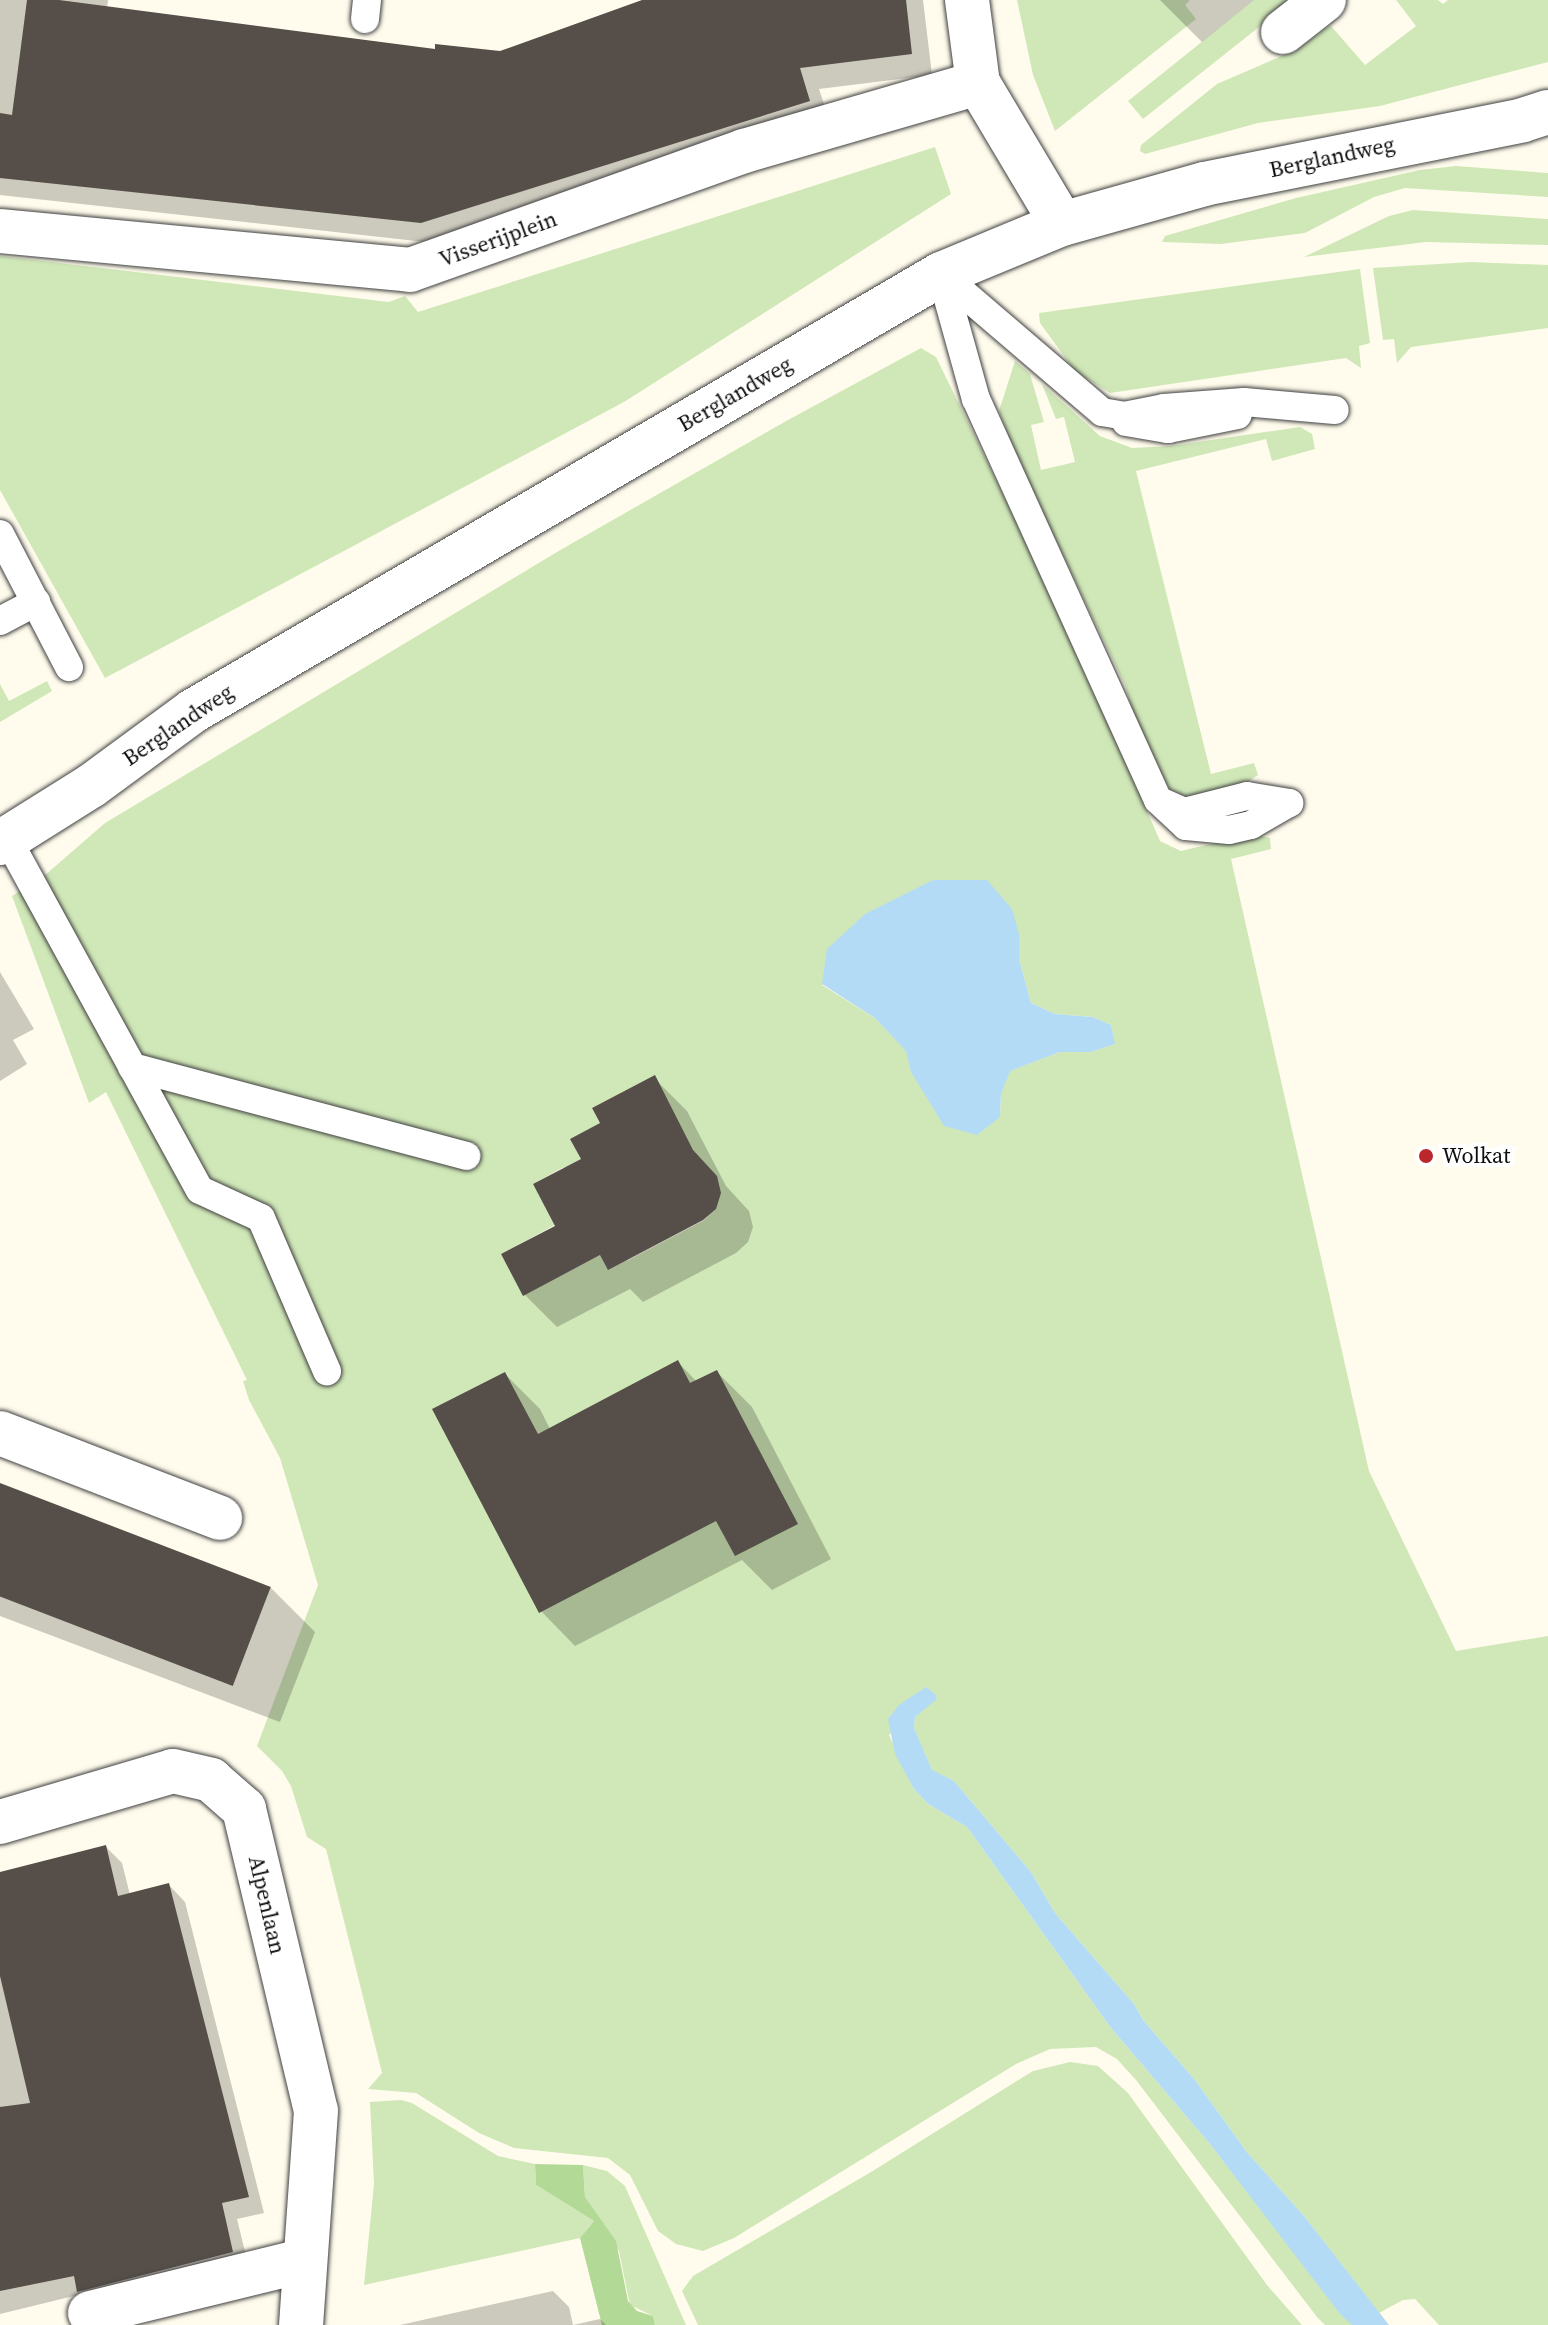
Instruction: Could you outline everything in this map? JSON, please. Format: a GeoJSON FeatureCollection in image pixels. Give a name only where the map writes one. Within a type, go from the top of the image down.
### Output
{"type":"FeatureCollection","features":[{"type":"Feature","properties":{"kind":"street"},"geometry":{"type":"LineString","coordinates":[[967,0],[978,83],[1062,224]]}},
{"type":"Feature","properties":{"kind":"street"},"geometry":{"type":"LineString","coordinates":[[1283,32],[1324,0]]}},
{"type":"Feature","properties":{"kind":"street","name":"Visserijplein"},"geometry":{"type":"LineString","coordinates":[[0,231],[410,270],[744,151],[978,83]]}},
{"type":"Feature","properties":{"kind":"street","name":"Berglandweg"},"geometry":{"type":"LineString","coordinates":[[4,841],[91,786],[193,711],[941,274],[1062,224],[1204,184],[1546,113]]}},
{"type":"Feature","properties":{"kind":"street"},"geometry":{"type":"LineString","coordinates":[[0,1433],[220,1518]]}},
{"type":"Feature","properties":{"kind":"street","name":"Alpenlaan"},"geometry":{"type":"LineString","coordinates":[[0,1822],[173,1771],[211,1780],[244,1809],[316,2111],[301,2325]]}},
{"type":"Feature","properties":{"kind":"street"},"geometry":{"type":"LineString","coordinates":[[90,2313],[305,2260]]}},
{"type":"Feature","properties":{"kind":"lane"},"geometry":{"type":"LineString","coordinates":[[941,274],[1102,412],[1124,416],[1164,408],[1244,402],[1335,410]]}},
{"type":"Feature","properties":{"kind":"lane"},"geometry":{"type":"LineString","coordinates":[[941,274],[976,399],[1158,800],[1178,823],[1229,830],[1251,825],[1289,803]]}},
{"type":"Feature","properties":{"kind":"lane"},"geometry":{"type":"LineString","coordinates":[[0,534],[69,667]]}},
{"type":"Feature","properties":{"kind":"lane"},"geometry":{"type":"LineString","coordinates":[[0,621],[36,602]]}},
{"type":"Feature","properties":{"kind":"lane"},"geometry":{"type":"LineString","coordinates":[[4,841],[200,1190],[261,1218],[327,1371]]}},
{"type":"Feature","properties":{"kind":"lane"},"geometry":{"type":"LineString","coordinates":[[132,1067],[466,1156]]}},
{"type":"Feature","properties":{"kind":"green space"},"geometry":{"type":"Polygon","coordinates":[[[1017,0],[1190,0],[1185,5],[1196,19],[1055,131],[1033,75],[1017,0]]]}},
{"type":"Feature","properties":{"kind":"green space"},"geometry":{"type":"Polygon","coordinates":[[[1254,0],[1293,0],[1143,119],[1128,101],[1254,0]]]}},
{"type":"Feature","properties":{"kind":"green space"},"geometry":{"type":"Polygon","coordinates":[[[1396,0],[1438,0],[1443,4],[1448,0],[1548,0],[1548,62],[1380,106],[1258,123],[1145,154],[1140,151],[1141,145],[1217,84],[1298,49],[1328,27],[1331,26],[1365,65],[1416,26],[1396,0]]]}},
{"type":"Feature","properties":{"kind":"green space"},"geometry":{"type":"Polygon","coordinates":[[[935,147],[951,194],[624,402],[105,678],[0,490],[0,256],[389,302],[405,296],[418,312],[935,147]]]}},
{"type":"Feature","properties":{"kind":"green space"},"geometry":{"type":"Polygon","coordinates":[[[1456,166],[1548,173],[1548,197],[1405,188],[1374,197],[1305,233],[1221,244],[1162,242],[1165,236],[1296,198],[1420,170],[1456,166]]]}},
{"type":"Feature","properties":{"kind":"green space"},"geometry":{"type":"Polygon","coordinates":[[[1413,210],[1548,219],[1548,245],[1426,242],[1304,257],[1389,216],[1413,210]]]}},
{"type":"Feature","properties":{"kind":"green space"},"geometry":{"type":"Polygon","coordinates":[[[1471,262],[1548,265],[1548,328],[1411,347],[1397,363],[1394,339],[1383,340],[1373,268],[1471,262]]]}},
{"type":"Feature","properties":{"kind":"green space"},"geometry":{"type":"Polygon","coordinates":[[[1360,269],[1370,343],[1359,346],[1361,368],[1346,358],[1110,393],[1075,371],[1040,323],[1039,313],[1360,269]]]}},
{"type":"Feature","properties":{"kind":"green space"},"geometry":{"type":"Polygon","coordinates":[[[921,348],[936,357],[1065,621],[1160,841],[1181,851],[1253,834],[1270,838],[1271,849],[1231,859],[1369,1471],[1456,1651],[1548,1636],[1548,2325],[1439,2325],[1415,2299],[1403,2300],[1379,2313],[1304,2216],[1246,2151],[1195,2080],[1143,2020],[1134,2004],[1055,1913],[1031,1872],[954,1781],[932,1771],[914,1728],[915,1717],[935,1693],[889,1735],[914,1789],[928,1804],[967,1827],[1111,2028],[1210,2144],[1352,2325],[1325,2325],[1317,2317],[1136,2080],[1117,2059],[1096,2047],[1050,2049],[1016,2064],[734,2238],[703,2251],[676,2244],[658,2231],[630,2175],[608,2158],[514,2148],[479,2133],[416,2093],[368,2089],[382,2073],[326,1849],[307,1837],[291,1786],[282,1771],[257,1746],[318,1585],[280,1458],[249,1400],[243,1381],[247,1380],[106,1092],[89,1103],[12,896],[39,879],[46,881],[44,876],[105,823],[562,549],[921,348]],[[933,880],[822,985],[875,1018],[907,1051],[911,1072],[1000,1117],[1001,1094],[1009,1071],[1060,1052],[1091,1052],[1114,1044],[1111,1025],[1093,1017],[1055,1014],[1031,1003],[1019,959],[1019,934],[933,880]],[[655,1076],[592,1108],[600,1123],[571,1139],[584,1165],[562,1168],[533,1184],[555,1225],[501,1254],[523,1295],[618,1246],[627,1261],[703,1221],[716,1209],[689,1158],[655,1076]]]}},
{"type":"Feature","properties":{"kind":"green space"},"geometry":{"type":"Polygon","coordinates":[[[1015,361],[1030,374],[1044,422],[1031,425],[1041,470],[1075,462],[1064,417],[1056,419],[1042,384],[1100,436],[1132,448],[1171,446],[1300,427],[1312,434],[1315,449],[1272,461],[1266,439],[1136,471],[1211,774],[1254,763],[1258,775],[1243,785],[1199,797],[1184,796],[1171,790],[1157,773],[1141,740],[1125,685],[1020,465],[999,411],[1015,361]]]}},
{"type":"Feature","properties":{"kind":"green space"},"geometry":{"type":"Polygon","coordinates":[[[47,681],[52,691],[0,722],[0,684],[9,701],[47,681]]]}},
{"type":"Feature","properties":{"kind":"green space"},"geometry":{"type":"Polygon","coordinates":[[[1070,2062],[1098,2066],[1128,2093],[1267,2285],[1302,2325],[698,2325],[682,2291],[693,2276],[871,2172],[1033,2071],[1070,2062]]]}},
{"type":"Feature","properties":{"kind":"green space"},"geometry":{"type":"Polygon","coordinates":[[[401,2100],[412,2103],[498,2156],[535,2164],[536,2185],[594,2221],[580,2238],[364,2285],[374,2184],[370,2102],[401,2100]]]}},
{"type":"Feature","properties":{"kind":"green space"},"geometry":{"type":"Polygon","coordinates":[[[535,2164],[583,2165],[585,2197],[616,2241],[628,2301],[637,2311],[653,2316],[655,2325],[602,2325],[580,2238],[594,2221],[536,2185],[535,2164]]]}},
{"type":"Feature","properties":{"kind":"green space"},"geometry":{"type":"Polygon","coordinates":[[[583,2165],[607,2171],[625,2186],[686,2325],[655,2325],[653,2316],[630,2305],[619,2251],[585,2197],[583,2165]]]}},
{"type":"Feature","properties":{"kind":"water"},"geometry":{"type":"Polygon","coordinates":[[[933,880],[987,880],[1012,909],[1019,934],[1019,959],[1031,1003],[1055,1014],[1093,1017],[1111,1025],[1115,1044],[1091,1052],[1060,1052],[1010,1071],[1001,1094],[1000,1117],[977,1135],[944,1126],[911,1072],[906,1051],[875,1018],[822,984],[827,949],[865,914],[933,880]]]}},
{"type":"Feature","properties":{"kind":"water"},"geometry":{"type":"Polygon","coordinates":[[[926,1687],[937,1699],[915,1717],[914,1728],[932,1770],[954,1781],[1031,1872],[1055,1913],[1134,2004],[1143,2020],[1195,2080],[1246,2151],[1304,2216],[1389,2325],[1352,2325],[1340,2314],[1210,2144],[1111,2028],[967,1827],[928,1804],[914,1789],[895,1754],[888,1719],[899,1705],[926,1687]]]}},
{"type":"Feature","properties":{"kind":"building"},"geometry":{"type":"Polygon","coordinates":[[[27,0],[59,0],[435,49],[435,44],[500,51],[642,0],[906,0],[912,54],[800,68],[810,101],[421,223],[0,178],[0,113],[12,115],[27,0]]]}},
{"type":"Feature","properties":{"kind":"building"},"geometry":{"type":"Polygon","coordinates":[[[655,1075],[693,1150],[717,1176],[721,1193],[716,1209],[703,1220],[608,1270],[600,1255],[523,1296],[501,1254],[555,1226],[533,1184],[581,1159],[570,1139],[600,1123],[592,1108],[655,1075]]]}},
{"type":"Feature","properties":{"kind":"building"},"geometry":{"type":"Polygon","coordinates":[[[678,1360],[690,1383],[717,1370],[798,1524],[735,1556],[716,1521],[539,1613],[432,1409],[505,1372],[538,1434],[678,1360]]]}},
{"type":"Feature","properties":{"kind":"building"},"geometry":{"type":"Polygon","coordinates":[[[0,1483],[271,1587],[233,1686],[0,1597],[0,1483]]]}},
{"type":"Feature","properties":{"kind":"building"},"geometry":{"type":"Polygon","coordinates":[[[106,1845],[118,1896],[169,1883],[249,2197],[222,2203],[233,2252],[77,2292],[74,2276],[0,2291],[0,2107],[30,2103],[0,1976],[0,1872],[106,1845]]]}},
{"type":"Feature","properties":{"kind":"place","name":"Wolkat"},"geometry":{"type":"Point","coordinates":[1426,1156]}}]}
